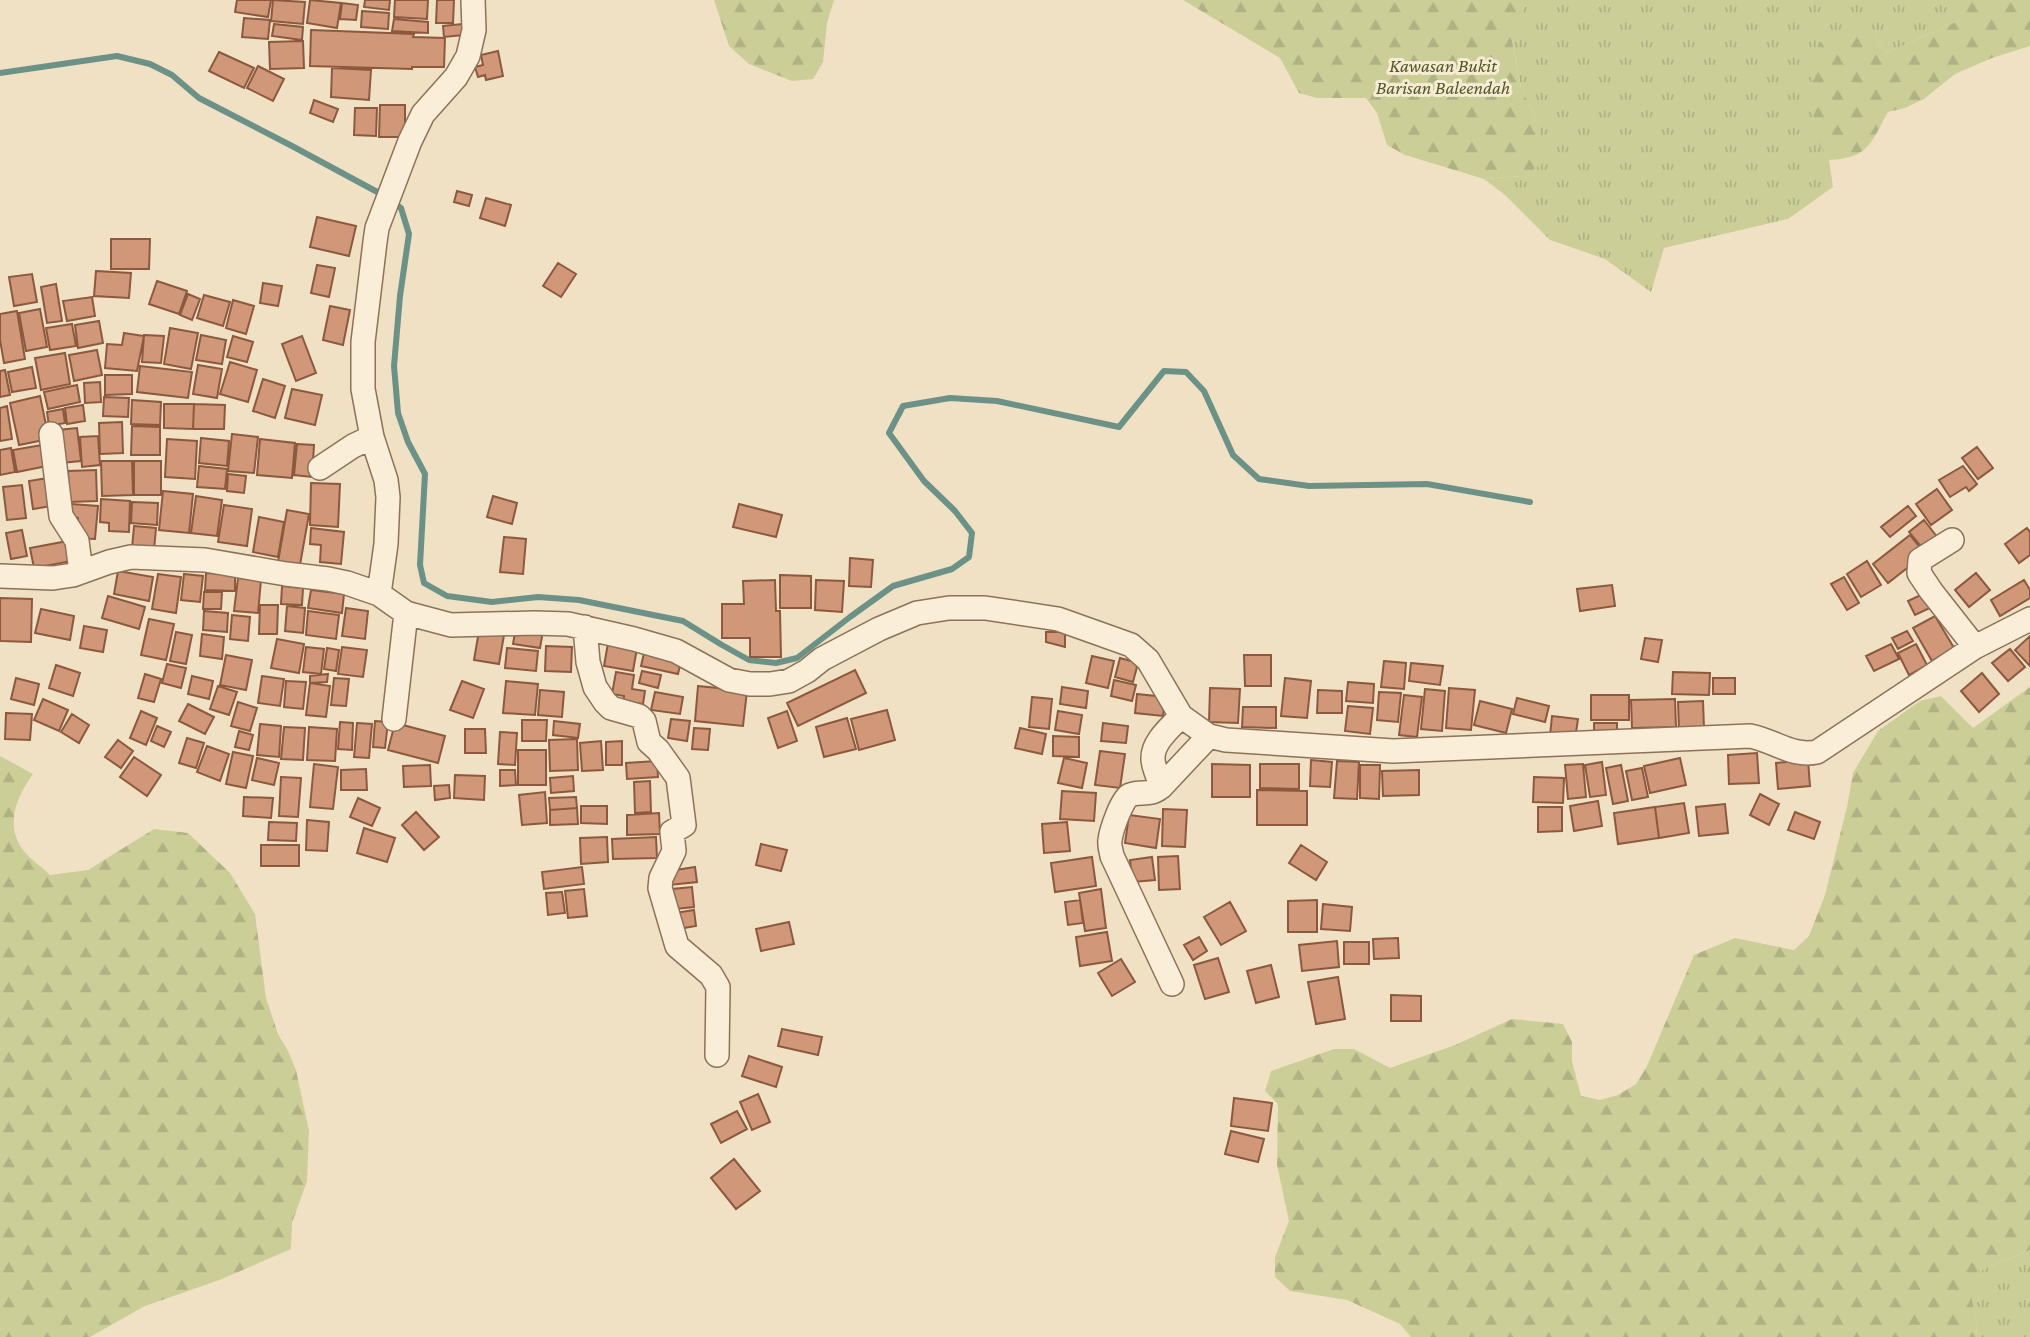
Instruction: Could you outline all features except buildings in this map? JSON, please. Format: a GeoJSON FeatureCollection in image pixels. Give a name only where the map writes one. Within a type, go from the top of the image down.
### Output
{"type":"FeatureCollection","features":[{"type":"Feature","properties":{"kind":"street"},"geometry":{"type":"LineString","coordinates":[[379,594],[388,527],[388,498],[363,389],[363,342],[374,242],[410,141],[423,114],[456,77],[468,56],[474,30],[473,0]]}},
{"type":"Feature","properties":{"kind":"street"},"geometry":{"type":"LineString","coordinates":[[51,434],[61,516],[77,541],[80,572]]}},
{"type":"Feature","properties":{"kind":"street"},"geometry":{"type":"LineString","coordinates":[[320,468],[372,437]]}},
{"type":"Feature","properties":{"kind":"street"},"geometry":{"type":"LineString","coordinates":[[1952,540],[1920,560],[1919,573],[1975,647]]}},
{"type":"Feature","properties":{"kind":"street"},"geometry":{"type":"LineString","coordinates":[[0,576],[53,578],[131,557],[205,560],[328,579],[379,594],[406,612],[451,625],[536,623],[585,627],[676,651],[729,680],[750,684],[789,681],[822,659],[878,629],[918,613],[949,608],[985,608],[1058,619],[1131,645],[1148,660],[1181,716],[1209,736],[1226,740],[1393,751],[1750,736],[1804,755],[1817,752],[1975,647],[2030,619]]}},
{"type":"Feature","properties":{"kind":"street"},"geometry":{"type":"LineString","coordinates":[[394,719],[406,612]]}},
{"type":"Feature","properties":{"kind":"street"},"geometry":{"type":"LineString","coordinates":[[585,627],[588,662],[595,687],[611,708],[639,716],[644,721],[649,742],[678,778],[684,825],[672,832],[674,851],[661,878],[660,888],[677,946],[711,975],[718,987],[717,1055]]}},
{"type":"Feature","properties":{"kind":"street"},"geometry":{"type":"LineString","coordinates":[[1161,787],[1153,758],[1156,746],[1181,716]]}},
{"type":"Feature","properties":{"kind":"street"},"geometry":{"type":"LineString","coordinates":[[1172,984],[1112,856],[1109,843],[1125,799],[1130,795],[1152,793],[1161,787],[1209,736]]}},
{"type":"Feature","properties":{"kind":"green space"},"geometry":{"type":"Polygon","coordinates":[[[714,0],[834,0],[827,23],[823,62],[813,79],[792,81],[749,64],[729,46],[714,0]]]}},
{"type":"Feature","properties":{"kind":"green space","name":"Kawasan Bukit Barisan Baleendah"},"geometry":{"type":"Polygon","coordinates":[[[1183,0],[1529,0],[1518,17],[1511,36],[1521,87],[1539,125],[1542,164],[1523,176],[1484,179],[1405,155],[1387,145],[1377,113],[1366,98],[1317,98],[1299,93],[1280,58],[1183,0]]]}},
{"type":"Feature","properties":{"kind":"green space"},"geometry":{"type":"Polygon","coordinates":[[[1529,0],[1965,0],[1965,18],[1887,53],[1874,35],[1819,145],[1829,160],[1833,187],[1788,219],[1664,248],[1651,292],[1605,259],[1550,240],[1505,195],[1484,179],[1523,176],[1539,125],[1521,87],[1511,35],[1517,17],[1529,0]]]}},
{"type":"Feature","properties":{"kind":"green space"},"geometry":{"type":"Polygon","coordinates":[[[1965,0],[2030,0],[2030,46],[1955,74],[1924,99],[1888,112],[1867,147],[1853,156],[1829,160],[1819,145],[1812,104],[1811,64],[1824,36],[1832,31],[1862,30],[1874,35],[1887,53],[1965,18],[1965,0]]]}},
{"type":"Feature","properties":{"kind":"green space"},"geometry":{"type":"Polygon","coordinates":[[[2030,687],[2030,1250],[1977,1272],[1970,1289],[1977,1326],[1976,1337],[1411,1337],[1400,1324],[1347,1300],[1290,1291],[1275,1277],[1275,1257],[1289,1221],[1277,1165],[1278,1104],[1265,1091],[1271,1071],[1334,1049],[1354,1049],[1390,1068],[1455,1045],[1512,1019],[1563,1024],[1572,1042],[1572,1061],[1581,1096],[1600,1100],[1618,1095],[1636,1084],[1647,1066],[1694,955],[1735,938],[1794,950],[1809,936],[1825,895],[1853,773],[1878,731],[1920,701],[1941,696],[1973,728],[2030,687]]]}},
{"type":"Feature","properties":{"kind":"green space"},"geometry":{"type":"Polygon","coordinates":[[[0,756],[33,774],[18,800],[14,828],[16,838],[24,851],[50,875],[88,870],[154,829],[188,833],[230,873],[255,914],[266,998],[278,1034],[296,1070],[309,1131],[307,1181],[292,1223],[291,1249],[222,1279],[145,1306],[90,1337],[0,1337],[0,756]]]}},
{"type":"Feature","properties":{"kind":"green space"},"geometry":{"type":"Polygon","coordinates":[[[2030,1250],[2030,1337],[1976,1337],[1977,1326],[1969,1289],[1977,1272],[2030,1250]]]}},
{"type":"Feature","properties":{"kind":"waterway"},"geometry":{"type":"LineString","coordinates":[[0,73],[117,56],[150,64],[172,75],[199,98],[381,194],[401,208],[409,234],[394,366],[398,413],[408,442],[425,474],[420,565],[424,583],[447,596],[492,602],[538,597],[579,600],[683,621],[749,660],[776,663],[797,658],[893,586],[952,569],[969,557],[972,533],[955,511],[924,481],[889,433],[903,406],[950,398],[997,401],[1119,427],[1164,371],[1186,372],[1204,391],[1233,455],[1259,479],[1309,486],[1427,484],[1530,502]]}}]}
